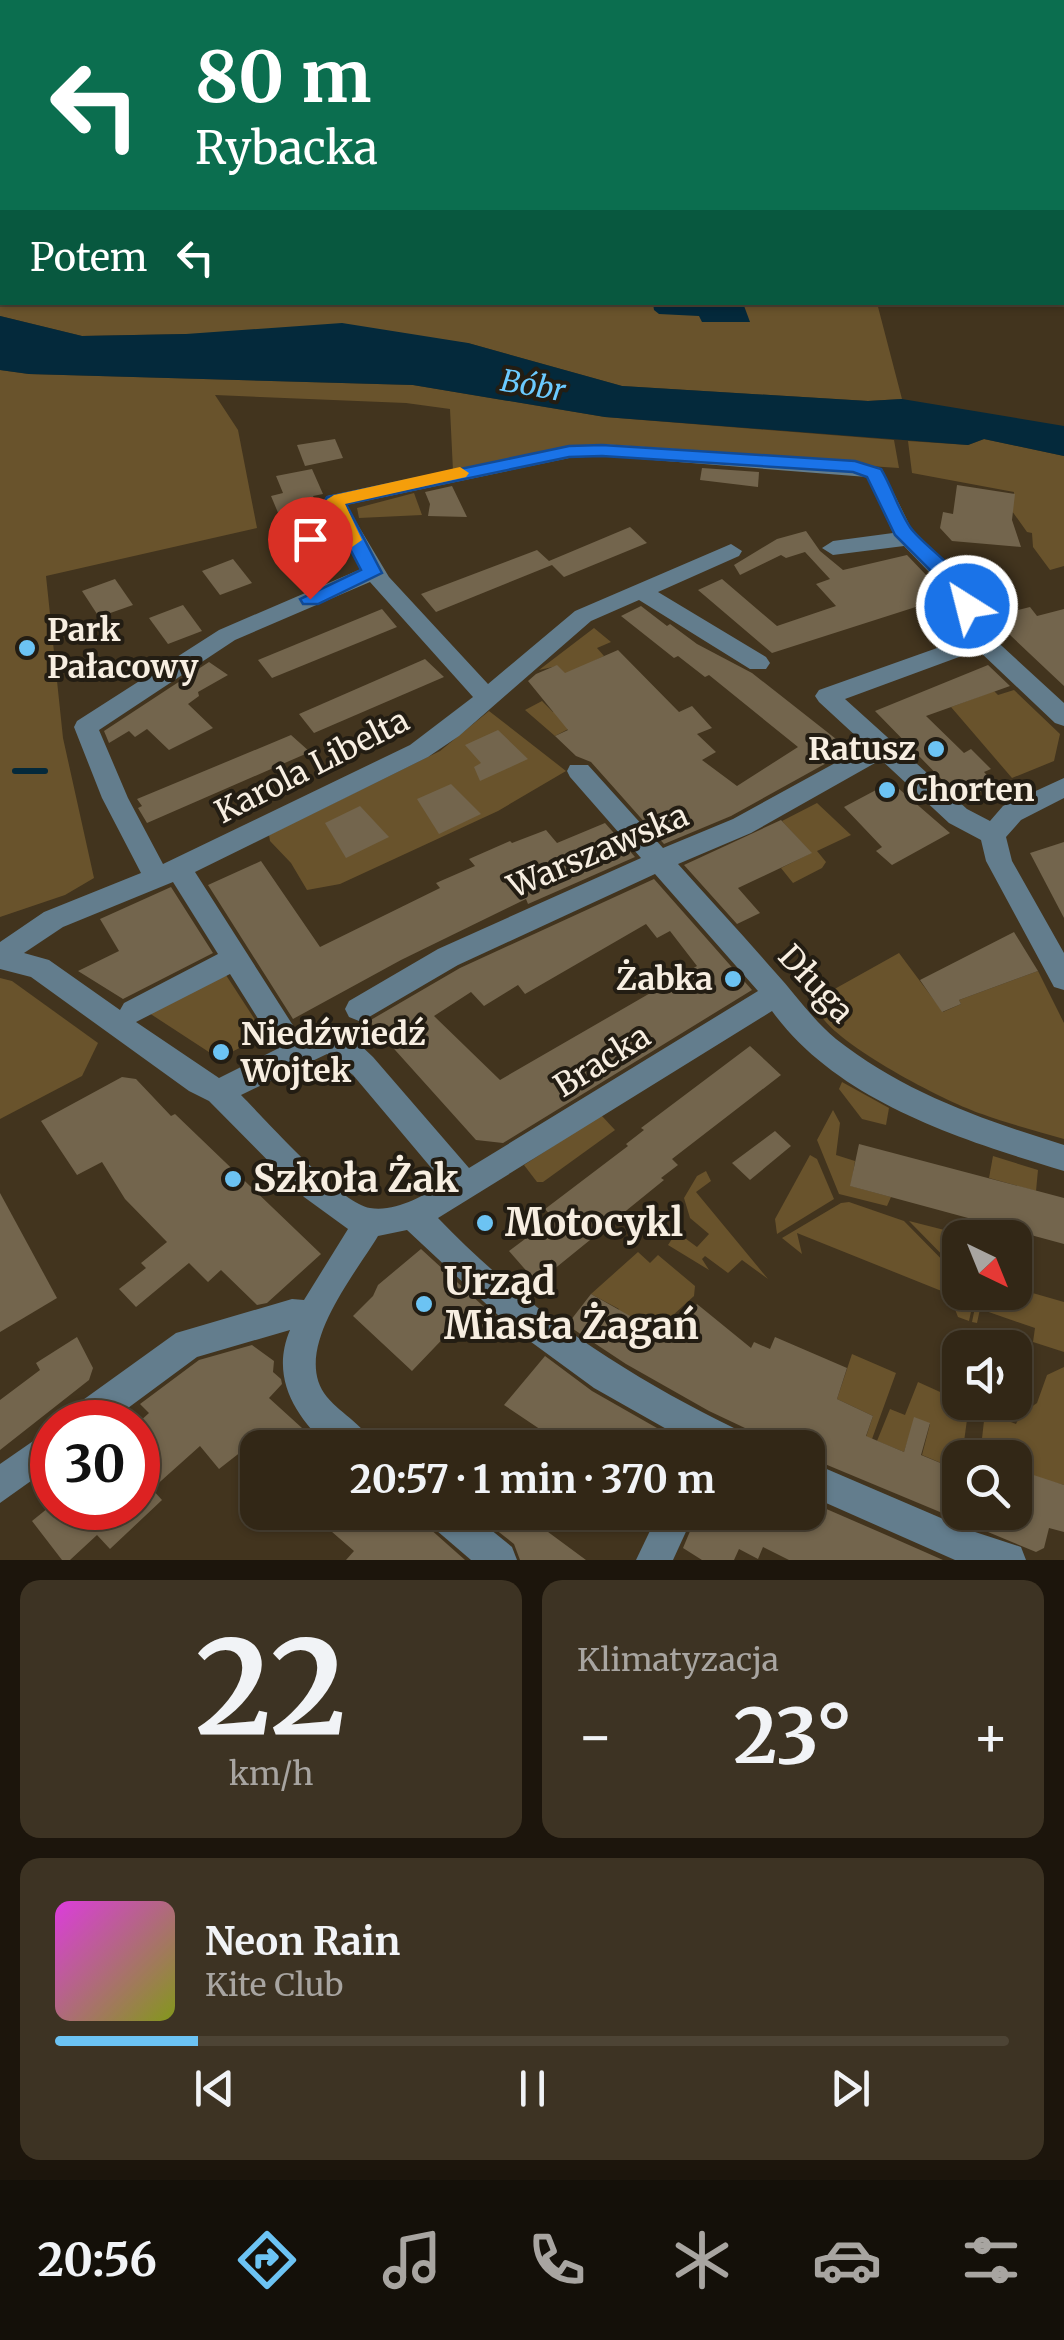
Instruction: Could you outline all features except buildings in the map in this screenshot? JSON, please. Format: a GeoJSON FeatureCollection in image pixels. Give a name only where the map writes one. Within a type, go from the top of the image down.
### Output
{"type":"FeatureCollection","features":[{"type":"Feature","properties":{"kind":"street"},"geometry":{"type":"LineString","coordinates":[[488,698],[428,638],[372,573],[334,501],[569,452],[659,453],[855,467],[875,473],[902,530],[968,598],[964,616],[982,640],[1064,718]]}},
{"type":"Feature","properties":{"kind":"street"},"geometry":{"type":"LineString","coordinates":[[832,548],[910,538]]}},
{"type":"Feature","properties":{"kind":"street","name":"Karola Libelta"},"geometry":{"type":"LineString","coordinates":[[0,958],[50,923],[167,873],[420,750],[488,698],[583,616],[731,551]]}},
{"type":"Feature","properties":{"kind":"street"},"geometry":{"type":"LineString","coordinates":[[294,1052],[233,959],[115,798],[86,727],[227,635],[372,573]]}},
{"type":"Feature","properties":{"kind":"street"},"geometry":{"type":"LineString","coordinates":[[641,591],[758,663]]}},
{"type":"Feature","properties":{"kind":"street"},"geometry":{"type":"LineString","coordinates":[[982,640],[827,696],[958,816],[994,836]]}},
{"type":"Feature","properties":{"kind":"street","name":"Warszawska"},"geometry":{"type":"LineString","coordinates":[[359,1009],[448,957],[769,812],[866,757]]}},
{"type":"Feature","properties":{"kind":"street","name":"Długa"},"geometry":{"type":"LineString","coordinates":[[579,772],[777,994],[795,1020],[837,1056],[919,1105],[1002,1140],[1064,1158]]}},
{"type":"Feature","properties":{"kind":"street"},"geometry":{"type":"LineString","coordinates":[[1064,787],[1012,813],[994,836],[999,861],[1064,979]]}},
{"type":"Feature","properties":{"kind":"street"},"geometry":{"type":"LineString","coordinates":[[0,958],[38,968],[130,1019],[200,1082],[220,1092],[333,1205],[356,1220],[370,1222],[312,1316],[298,1347],[300,1385],[311,1408],[337,1430]]}},
{"type":"Feature","properties":{"kind":"street"},"geometry":{"type":"LineString","coordinates":[[130,1019],[233,959]]}},
{"type":"Feature","properties":{"kind":"street","name":"Bracka"},"geometry":{"type":"LineString","coordinates":[[370,1222],[413,1214],[466,1188],[777,994]]}},
{"type":"Feature","properties":{"kind":"street"},"geometry":{"type":"LineString","coordinates":[[220,1092],[294,1052],[328,1041],[345,1049],[466,1188]]}},
{"type":"Feature","properties":{"kind":"street"},"geometry":{"type":"LineString","coordinates":[[413,1214],[456,1259],[559,1345],[698,1430]]}},
{"type":"Feature","properties":{"kind":"street"},"geometry":{"type":"LineString","coordinates":[[111,1400],[188,1344],[292,1314],[312,1316]]}},
{"type":"Feature","properties":{"kind":"street"},"geometry":{"type":"LineString","coordinates":[[0,1486],[30,1462]]}},
{"type":"Feature","properties":{"kind":"street"},"geometry":{"type":"LineString","coordinates":[[825,1485],[1008,1560]]}},
{"type":"Feature","properties":{"kind":"street"},"geometry":{"type":"LineString","coordinates":[[463,1530],[499,1560]]}},
{"type":"Feature","properties":{"kind":"street"},"geometry":{"type":"LineString","coordinates":[[654,1560],[669,1530]]}},
{"type":"Feature","properties":{"kind":"shaded area"},"geometry":{"type":"Polygon","coordinates":[[[0,305],[878,305],[902,399],[868,401],[622,386],[468,343],[186,334],[82,336],[0,316],[0,305]]]}},
{"type":"Feature","properties":{"kind":"shaded area","name":"Park Pałacowy"},"geometry":{"type":"Polygon","coordinates":[[[0,370],[413,385],[605,417],[894,440],[899,468],[611,449],[453,471],[450,409],[406,403],[215,395],[238,430],[257,528],[46,576],[63,738],[94,878],[65,895],[0,917],[0,370]]]}},
{"type":"Feature","properties":{"kind":"shaded area"},"geometry":{"type":"Polygon","coordinates":[[[984,439],[1064,456],[1064,566],[1050,570],[1033,547],[1032,533],[1027,532],[1012,511],[1014,492],[912,473],[908,441],[968,445],[984,439]]]}},
{"type":"Feature","properties":{"kind":"shaded area"},"geometry":{"type":"Polygon","coordinates":[[[414,493],[422,515],[359,518],[357,508],[414,493]]]}},
{"type":"Feature","properties":{"kind":"shaded area"},"geometry":{"type":"Polygon","coordinates":[[[594,628],[611,642],[597,648],[604,656],[592,662],[603,711],[555,736],[525,710],[542,701],[553,712],[588,694],[571,683],[557,666],[539,670],[594,628]]]}},
{"type":"Feature","properties":{"kind":"shaded area"},"geometry":{"type":"Polygon","coordinates":[[[1014,690],[1060,734],[1054,761],[1012,778],[951,707],[994,691],[998,695],[1014,690]]]}},
{"type":"Feature","properties":{"kind":"shaded area"},"geometry":{"type":"Polygon","coordinates":[[[489,711],[566,771],[498,811],[340,884],[307,890],[269,835],[440,751],[489,711]]]}},
{"type":"Feature","properties":{"kind":"shaded area"},"geometry":{"type":"Polygon","coordinates":[[[817,803],[851,835],[817,851],[826,862],[822,868],[793,883],[781,868],[811,853],[782,821],[817,803]]]}},
{"type":"Feature","properties":{"kind":"shaded area"},"geometry":{"type":"Polygon","coordinates":[[[899,953],[943,1012],[961,1004],[959,1000],[1038,971],[1064,1023],[1064,1139],[965,1108],[889,1069],[824,1020],[816,1006],[822,996],[899,953]]]}},
{"type":"Feature","properties":{"kind":"shaded area"},"geometry":{"type":"Polygon","coordinates":[[[224,972],[261,1029],[250,1035],[253,1041],[222,1057],[146,1011],[224,972]]]}},
{"type":"Feature","properties":{"kind":"shaded area"},"geometry":{"type":"Polygon","coordinates":[[[0,978],[12,981],[98,1043],[82,1076],[0,1119],[0,978]]]}},
{"type":"Feature","properties":{"kind":"shaded area"},"geometry":{"type":"Polygon","coordinates":[[[842,1082],[889,1108],[886,1125],[862,1119],[839,1089],[842,1082]]]}},
{"type":"Feature","properties":{"kind":"shaded area"},"geometry":{"type":"Polygon","coordinates":[[[833,1110],[840,1123],[836,1155],[855,1161],[851,1186],[891,1197],[887,1206],[839,1194],[817,1140],[833,1110]]]}},
{"type":"Feature","properties":{"kind":"shaded area"},"geometry":{"type":"Polygon","coordinates":[[[601,1115],[615,1130],[543,1182],[537,1182],[524,1165],[601,1115]]]}},
{"type":"Feature","properties":{"kind":"shaded area"},"geometry":{"type":"Polygon","coordinates":[[[810,1155],[817,1159],[834,1199],[777,1234],[775,1219],[810,1155]]]}},
{"type":"Feature","properties":{"kind":"shaded area"},"geometry":{"type":"Polygon","coordinates":[[[993,1156],[1038,1170],[1036,1191],[989,1178],[993,1156]]]}},
{"type":"Feature","properties":{"kind":"shaded area"},"geometry":{"type":"Polygon","coordinates":[[[706,1171],[711,1181],[696,1192],[768,1279],[742,1260],[728,1273],[705,1256],[702,1259],[709,1270],[668,1245],[672,1239],[650,1225],[674,1230],[697,1247],[709,1234],[690,1218],[684,1198],[697,1176],[706,1171]]]}},
{"type":"Feature","properties":{"kind":"shaded area"},"geometry":{"type":"Polygon","coordinates":[[[849,1202],[904,1221],[942,1260],[942,1291],[797,1233],[802,1254],[782,1238],[849,1202]]]}},
{"type":"Feature","properties":{"kind":"shaded area"},"geometry":{"type":"Polygon","coordinates":[[[909,1221],[942,1229],[942,1255],[909,1221]]]}},
{"type":"Feature","properties":{"kind":"shaded area"},"geometry":{"type":"Polygon","coordinates":[[[638,1252],[650,1263],[658,1255],[695,1286],[694,1296],[661,1326],[637,1320],[634,1325],[617,1313],[619,1309],[591,1294],[638,1252]]]}},
{"type":"Feature","properties":{"kind":"shaded area"},"geometry":{"type":"Polygon","coordinates":[[[1032,1293],[1064,1302],[1064,1352],[1033,1342],[1035,1328],[983,1310],[1032,1310],[1032,1293]]]}},
{"type":"Feature","properties":{"kind":"shaded area"},"geometry":{"type":"Polygon","coordinates":[[[955,1310],[971,1310],[969,1321],[958,1317],[955,1310]]]}},
{"type":"Feature","properties":{"kind":"shaded area"},"geometry":{"type":"Polygon","coordinates":[[[974,1310],[980,1310],[977,1323],[972,1322],[974,1310]]]}},
{"type":"Feature","properties":{"kind":"shaded area"},"geometry":{"type":"Polygon","coordinates":[[[852,1354],[896,1373],[872,1439],[866,1437],[873,1416],[837,1399],[852,1354]]]}},
{"type":"Feature","properties":{"kind":"shaded area"},"geometry":{"type":"Polygon","coordinates":[[[1064,1367],[1064,1485],[1032,1477],[1032,1440],[982,1440],[984,1420],[1016,1424],[1018,1420],[1032,1420],[1032,1406],[1037,1403],[1047,1375],[1064,1367]]]}},
{"type":"Feature","properties":{"kind":"shaded area"},"geometry":{"type":"Polygon","coordinates":[[[918,1382],[942,1393],[942,1420],[967,1420],[964,1440],[942,1440],[942,1463],[922,1455],[930,1424],[915,1418],[904,1452],[877,1441],[890,1409],[905,1415],[918,1382]]]}},
{"type":"Feature","properties":{"kind":"water"},"geometry":{"type":"Polygon","coordinates":[[[653,305],[744,305],[750,322],[702,322],[699,316],[659,314],[653,305]]]}},
{"type":"Feature","properties":{"kind":"water","name":"Bóbr"},"geometry":{"type":"Polygon","coordinates":[[[0,316],[82,336],[186,334],[342,323],[468,343],[622,386],[868,401],[902,399],[1064,426],[1064,456],[984,439],[968,445],[605,417],[413,385],[29,374],[0,370],[0,316]]]}},
{"type":"Feature","properties":{"kind":"waterway"},"geometry":{"type":"LineString","coordinates":[[15,771],[45,771]]}},
{"type":"Feature","properties":{"kind":"slow traffic"},"geometry":{"type":"LineString","coordinates":[[352,540],[334,501],[460,473]]}},
{"type":"Feature","properties":{"kind":"place","name":"Park Pałacowy"},"geometry":{"type":"Point","coordinates":[27,648]}},
{"type":"Feature","properties":{"kind":"place","name":"Ratusz"},"geometry":{"type":"Point","coordinates":[936,749]}},
{"type":"Feature","properties":{"kind":"place","name":"Chorten"},"geometry":{"type":"Point","coordinates":[887,790]}},
{"type":"Feature","properties":{"kind":"place","name":"Żabka"},"geometry":{"type":"Point","coordinates":[733,979]}},
{"type":"Feature","properties":{"kind":"place","name":"Niedźwiedź Wojtek"},"geometry":{"type":"Point","coordinates":[221,1052]}},
{"type":"Feature","properties":{"kind":"place","name":"Szkoła Żak"},"geometry":{"type":"Point","coordinates":[233,1179]}},
{"type":"Feature","properties":{"kind":"place","name":"Motocykl"},"geometry":{"type":"Point","coordinates":[485,1223]}},
{"type":"Feature","properties":{"kind":"place","name":"Urząd Miasta Żagań"},"geometry":{"type":"Point","coordinates":[424,1304]}},
{"type":"Feature","properties":{"kind":"route"},"geometry":{"type":"LineString","coordinates":[[310,599],[372,573],[334,501],[569,452],[602,450],[855,467],[875,473],[902,530],[962,590],[968,598],[967,606]]}}]}
